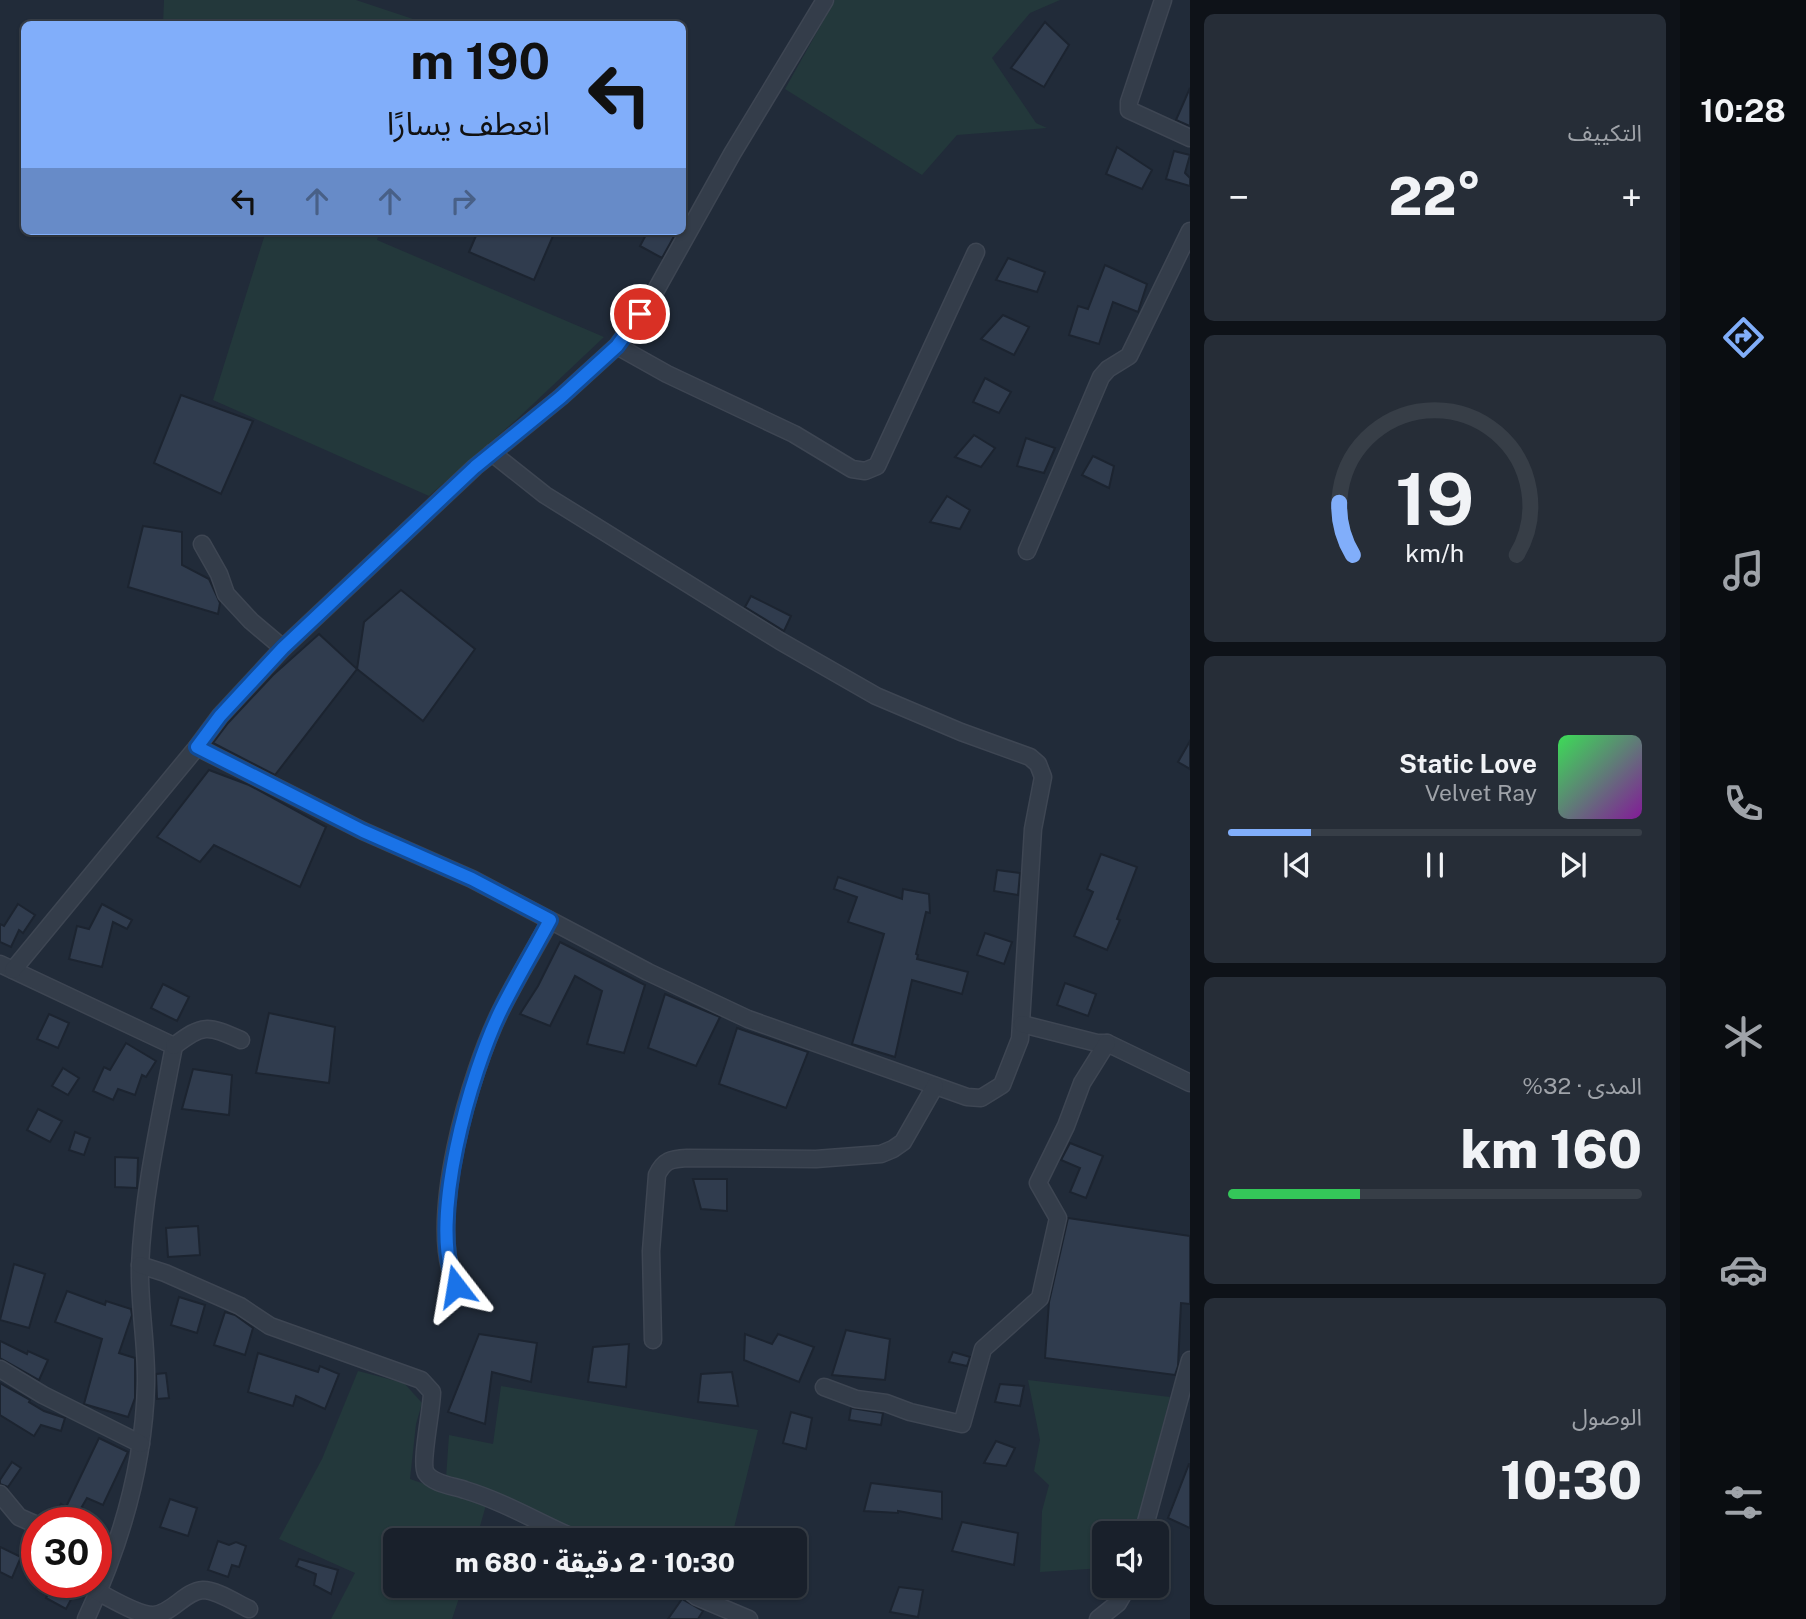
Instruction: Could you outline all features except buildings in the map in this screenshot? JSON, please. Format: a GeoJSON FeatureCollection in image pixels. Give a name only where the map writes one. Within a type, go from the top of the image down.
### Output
{"type":"FeatureCollection","features":[{"type":"Feature","properties":{"kind":"street"},"geometry":{"type":"LineString","coordinates":[[174,1046],[7,967],[197,747],[220,716],[283,648],[492,453],[561,397],[617,346],[651,299],[732,154],[825,0]]}},
{"type":"Feature","properties":{"kind":"street"},"geometry":{"type":"LineString","coordinates":[[1163,0],[1129,102],[1129,110],[1190,138]]}},
{"type":"Feature","properties":{"kind":"street"},"geometry":{"type":"LineString","coordinates":[[1027,551],[1101,377],[1108,369],[1129,356],[1190,231]]}},
{"type":"Feature","properties":{"kind":"street"},"geometry":{"type":"LineString","coordinates":[[617,346],[667,374],[794,434],[852,469],[865,471],[877,466],[976,252]]}},
{"type":"Feature","properties":{"kind":"street"},"geometry":{"type":"LineString","coordinates":[[197,747],[363,831],[472,879],[648,972],[748,1019],[967,1097],[981,1098],[1002,1084],[1020,1039],[1033,829],[1043,777],[1038,764],[1030,757],[961,732],[876,696],[780,641],[545,495],[492,453]]}},
{"type":"Feature","properties":{"kind":"street"},"geometry":{"type":"LineString","coordinates":[[202,544],[219,574],[226,594],[251,621],[283,648]]}},
{"type":"Feature","properties":{"kind":"street"},"geometry":{"type":"LineString","coordinates":[[456,1286],[450,1274],[446,1247],[448,1202],[457,1142],[476,1072],[500,1011],[550,920]]}},
{"type":"Feature","properties":{"kind":"street"},"geometry":{"type":"LineString","coordinates":[[1021,1024],[1097,1043],[1107,1043],[1190,1083]]}},
{"type":"Feature","properties":{"kind":"street"},"geometry":{"type":"LineString","coordinates":[[112,1544],[124,1526],[137,1477],[146,1382],[140,1265],[149,1182],[174,1046],[194,1031],[204,1028],[241,1040]]}},
{"type":"Feature","properties":{"kind":"street"},"geometry":{"type":"LineString","coordinates":[[824,1387],[856,1399],[886,1403],[909,1412],[962,1424],[983,1349],[1040,1298],[1058,1218],[1038,1183],[1066,1126],[1082,1083],[1107,1043]]}},
{"type":"Feature","properties":{"kind":"street"},"geometry":{"type":"LineString","coordinates":[[653,1340],[651,1251],[657,1175],[663,1164],[669,1160],[687,1158],[817,1159],[881,1154],[903,1142],[935,1086]]}},
{"type":"Feature","properties":{"kind":"street"},"geometry":{"type":"LineString","coordinates":[[140,1265],[240,1306],[270,1326],[421,1380],[432,1392],[425,1472],[434,1480],[484,1495],[554,1528]]}},
{"type":"Feature","properties":{"kind":"street"},"geometry":{"type":"LineString","coordinates":[[1147,1521],[1185,1407],[1190,1360]]}},
{"type":"Feature","properties":{"kind":"street"},"geometry":{"type":"LineString","coordinates":[[0,1369],[43,1395],[141,1444]]}},
{"type":"Feature","properties":{"kind":"street"},"geometry":{"type":"LineString","coordinates":[[0,1494],[21,1518]]}},
{"type":"Feature","properties":{"kind":"street"},"geometry":{"type":"LineString","coordinates":[[111,1598],[156,1617],[181,1603],[192,1593],[202,1590],[211,1591],[249,1609]]}},
{"type":"Feature","properties":{"kind":"street"},"geometry":{"type":"LineString","coordinates":[[86,1619],[95,1598]]}},
{"type":"Feature","properties":{"kind":"street"},"geometry":{"type":"LineString","coordinates":[[699,1598],[748,1619]]}},
{"type":"Feature","properties":{"kind":"street"},"geometry":{"type":"LineString","coordinates":[[1098,1619],[1121,1598]]}},
{"type":"Feature","properties":{"kind":"green space"},"geometry":{"type":"Polygon","coordinates":[[[164,0],[356,0],[419,21],[163,21],[164,0]]]}},
{"type":"Feature","properties":{"kind":"green space"},"geometry":{"type":"Polygon","coordinates":[[[835,0],[1060,0],[1030,13],[992,58],[1036,123],[1047,128],[957,135],[922,175],[785,89],[835,0]]]}},
{"type":"Feature","properties":{"kind":"green space"},"geometry":{"type":"Polygon","coordinates":[[[265,235],[379,235],[377,240],[604,337],[515,421],[429,496],[213,400],[265,235]]]}},
{"type":"Feature","properties":{"kind":"green space"},"geometry":{"type":"Polygon","coordinates":[[[358,1371],[404,1383],[422,1403],[416,1424],[410,1479],[486,1505],[479,1528],[383,1528],[383,1598],[459,1598],[452,1619],[331,1619],[355,1573],[279,1539],[322,1459],[358,1371]]]}},
{"type":"Feature","properties":{"kind":"green space"},"geometry":{"type":"Polygon","coordinates":[[[1028,1380],[1170,1397],[1138,1521],[1092,1521],[1092,1569],[1040,1572],[1042,1511],[1049,1485],[1034,1471],[1040,1440],[1028,1380]]]}},
{"type":"Feature","properties":{"kind":"green space"},"geometry":{"type":"Polygon","coordinates":[[[501,1386],[758,1430],[734,1528],[565,1528],[446,1478],[449,1435],[493,1444],[501,1386]]]}},
{"type":"Feature","properties":{"kind":"route"},"geometry":{"type":"LineString","coordinates":[[456,1286],[450,1274],[446,1247],[448,1202],[457,1142],[476,1072],[500,1011],[550,920],[472,879],[363,831],[197,747],[220,716],[283,648],[475,467],[561,397],[617,346],[640,314]]}}]}
